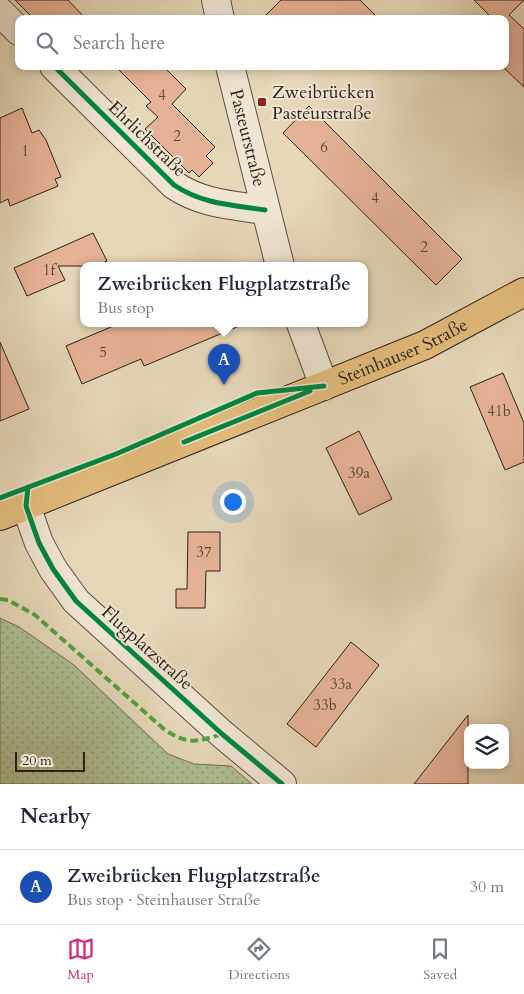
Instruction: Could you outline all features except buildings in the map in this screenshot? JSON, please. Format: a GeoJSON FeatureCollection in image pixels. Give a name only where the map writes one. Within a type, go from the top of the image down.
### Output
{"type":"FeatureCollection","features":[{"type":"Feature","properties":{"kind":"main road","name":"Steinhauser Straße"},"geometry":{"type":"LineString","coordinates":[[0,516],[425,345],[523,294]]}},
{"type":"Feature","properties":{"kind":"street"},"geometry":{"type":"LineString","coordinates":[[216,0],[219,15]]}},
{"type":"Feature","properties":{"kind":"street"},"geometry":{"type":"LineString","coordinates":[[0,12],[15,27]]}},
{"type":"Feature","properties":{"kind":"street","name":"Ehrlichstraße"},"geometry":{"type":"LineString","coordinates":[[58,70],[174,185],[206,202],[265,210]]}},
{"type":"Feature","properties":{"kind":"street","name":"Pasteurstraße"},"geometry":{"type":"LineString","coordinates":[[231,70],[279,262]]}},
{"type":"Feature","properties":{"kind":"street"},"geometry":{"type":"LineString","coordinates":[[302,327],[324,386]]}},
{"type":"Feature","properties":{"kind":"street","name":"Flugplatzstraße"},"geometry":{"type":"LineString","coordinates":[[26,506],[39,543],[53,569],[76,601],[208,721],[282,784]]}},
{"type":"Feature","properties":{"kind":"green space"},"geometry":{"type":"Polygon","coordinates":[[[0,618],[19,627],[74,665],[168,754],[194,764],[231,766],[252,784],[0,784],[0,618]]]}},
{"type":"Feature","properties":{"kind":"marked path"},"geometry":{"type":"LineString","coordinates":[[0,599],[8,600],[35,615],[173,735],[193,741],[222,734]]}},
{"type":"Feature","properties":{"kind":"cycle path"},"geometry":{"type":"LineString","coordinates":[[58,70],[174,185],[206,200],[265,210]]}},
{"type":"Feature","properties":{"kind":"cycle path"},"geometry":{"type":"LineString","coordinates":[[0,498],[116,454],[257,393],[324,386]]}},
{"type":"Feature","properties":{"kind":"cycle path"},"geometry":{"type":"LineString","coordinates":[[184,442],[310,391]]}},
{"type":"Feature","properties":{"kind":"cycle path"},"geometry":{"type":"LineString","coordinates":[[28,487],[26,506],[39,543],[53,569],[76,601],[222,734],[282,784]]}},
{"type":"Feature","properties":{"kind":"place","name":"Zweibrücken Pasteurstraße"},"geometry":{"type":"Point","coordinates":[262,102]}},
{"type":"Feature","properties":{"kind":"place","name":"Zweibrücken Flugplatzstraße"},"geometry":{"type":"Point","coordinates":[224,385]}}]}
